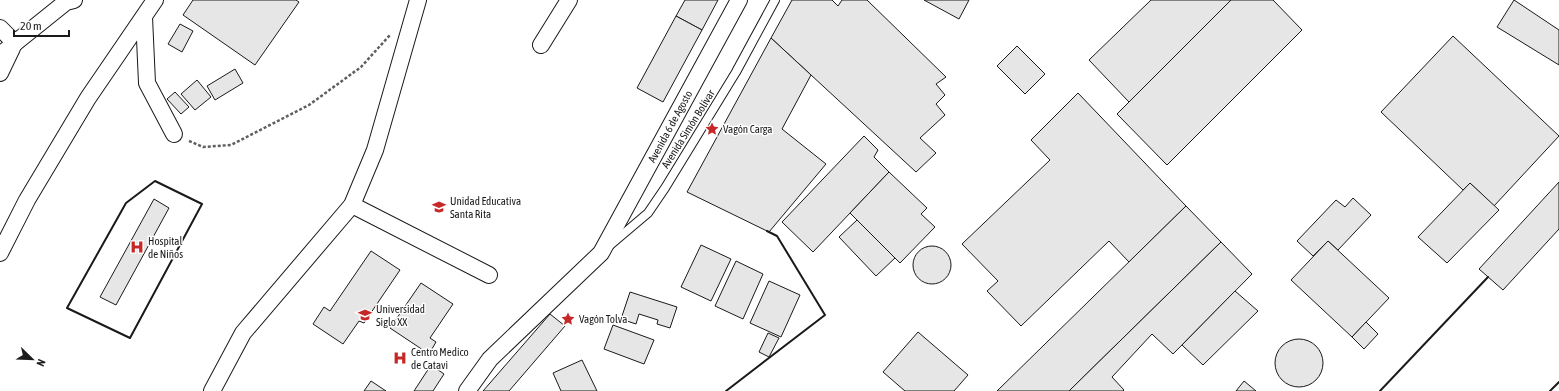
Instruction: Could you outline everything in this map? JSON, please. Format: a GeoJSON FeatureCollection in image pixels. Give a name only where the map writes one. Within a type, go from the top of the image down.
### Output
{"type":"FeatureCollection","features":[{"type":"Feature","properties":{"kind":"street"},"geometry":{"type":"LineString","coordinates":[[0,55],[66,2],[74,0]]}},
{"type":"Feature","properties":{"kind":"street"},"geometry":{"type":"LineString","coordinates":[[0,254],[28,200],[88,98],[155,0]]}},
{"type":"Feature","properties":{"kind":"street"},"geometry":{"type":"LineString","coordinates":[[212,391],[243,332],[352,205],[375,150],[418,0]]}},
{"type":"Feature","properties":{"kind":"street"},"geometry":{"type":"LineString","coordinates":[[542,45],[569,0]]}},
{"type":"Feature","properties":{"kind":"street","name":"Avenida 6 de Agosto"},"geometry":{"type":"LineString","coordinates":[[467,391],[490,359],[601,253],[738,0]]}},
{"type":"Feature","properties":{"kind":"street"},"geometry":{"type":"LineString","coordinates":[[144,17],[147,83],[174,134]]}},
{"type":"Feature","properties":{"kind":"street"},"geometry":{"type":"LineString","coordinates":[[0,28],[15,43]]}},
{"type":"Feature","properties":{"kind":"street"},"geometry":{"type":"LineString","coordinates":[[0,73],[15,43]]}},
{"type":"Feature","properties":{"kind":"street"},"geometry":{"type":"LineString","coordinates":[[352,205],[489,275]]}},
{"type":"Feature","properties":{"kind":"lane","name":"Avenida Simón Bolívar"},"geometry":{"type":"LineString","coordinates":[[601,253],[648,213],[736,72],[775,0]]}},
{"type":"Feature","properties":{"kind":"path"},"geometry":{"type":"LineString","coordinates":[[174,134],[203,147],[231,144],[309,105],[361,67],[392,32]]}},
{"type":"Feature","properties":{"kind":"building"},"geometry":{"type":"Polygon","coordinates":[[[193,0],[296,0],[299,2],[255,65],[183,15],[193,0]]]}},
{"type":"Feature","properties":{"kind":"building"},"geometry":{"type":"Polygon","coordinates":[[[685,0],[718,0],[702,30],[676,16],[685,0]]]}},
{"type":"Feature","properties":{"kind":"building"},"geometry":{"type":"Polygon","coordinates":[[[792,0],[832,0],[838,6],[842,0],[867,0],[946,77],[936,84],[945,95],[936,104],[945,115],[920,138],[936,153],[916,172],[771,38],[792,0]]]}},
{"type":"Feature","properties":{"kind":"building"},"geometry":{"type":"Polygon","coordinates":[[[924,0],[969,0],[959,19],[924,0]]]}},
{"type":"Feature","properties":{"kind":"building"},"geometry":{"type":"Polygon","coordinates":[[[1151,0],[1231,0],[1129,102],[1089,60],[1151,0]]]}},
{"type":"Feature","properties":{"kind":"building"},"geometry":{"type":"Polygon","coordinates":[[[1231,0],[1273,0],[1302,30],[1167,165],[1117,114],[1231,0]]]}},
{"type":"Feature","properties":{"kind":"building"},"geometry":{"type":"Polygon","coordinates":[[[1514,0],[1559,30],[1559,65],[1497,27],[1514,0]]]}},
{"type":"Feature","properties":{"kind":"building"},"geometry":{"type":"Polygon","coordinates":[[[676,16],[702,30],[663,102],[637,88],[676,16]]]}},
{"type":"Feature","properties":{"kind":"building"},"geometry":{"type":"Polygon","coordinates":[[[180,24],[193,31],[182,52],[168,44],[180,24]]]}},
{"type":"Feature","properties":{"kind":"building"},"geometry":{"type":"Polygon","coordinates":[[[1453,36],[1559,136],[1494,206],[1470,183],[1463,190],[1381,112],[1453,36]]]}},
{"type":"Feature","properties":{"kind":"building"},"geometry":{"type":"Polygon","coordinates":[[[771,38],[811,75],[782,129],[826,164],[769,232],[687,192],[771,38]]]}},
{"type":"Feature","properties":{"kind":"building"},"geometry":{"type":"Polygon","coordinates":[[[1017,46],[1045,74],[1025,94],[997,66],[1017,46]]]}},
{"type":"Feature","properties":{"kind":"building"},"geometry":{"type":"Polygon","coordinates":[[[235,69],[243,83],[215,100],[207,86],[235,69]]]}},
{"type":"Feature","properties":{"kind":"building"},"geometry":{"type":"Polygon","coordinates":[[[197,80],[211,97],[195,110],[181,94],[197,80]]]}},
{"type":"Feature","properties":{"kind":"building"},"geometry":{"type":"Polygon","coordinates":[[[175,92],[189,107],[181,114],[167,99],[175,92]]]}},
{"type":"Feature","properties":{"kind":"building"},"geometry":{"type":"Polygon","coordinates":[[[1078,93],[1186,206],[1129,262],[1109,241],[1021,326],[987,291],[998,281],[962,244],[1050,160],[1031,140],[1078,93]]]}},
{"type":"Feature","properties":{"kind":"building"},"geometry":{"type":"Polygon","coordinates":[[[864,136],[878,150],[874,157],[889,172],[813,252],[782,222],[864,136]]]}},
{"type":"Feature","properties":{"kind":"building"},"geometry":{"type":"Polygon","coordinates":[[[889,172],[927,208],[921,214],[935,227],[900,263],[850,213],[889,172]]]}},
{"type":"Feature","properties":{"kind":"building"},"geometry":{"type":"Polygon","coordinates":[[[1559,182],[1559,229],[1503,290],[1479,269],[1559,182]]]}},
{"type":"Feature","properties":{"kind":"building"},"geometry":{"type":"Polygon","coordinates":[[[1470,183],[1499,210],[1447,263],[1418,237],[1470,183]]]}},
{"type":"Feature","properties":{"kind":"building"},"geometry":{"type":"Polygon","coordinates":[[[1353,198],[1371,215],[1338,250],[1328,241],[1313,256],[1297,241],[1336,200],[1345,207],[1353,198]]]}},
{"type":"Feature","properties":{"kind":"building"},"geometry":{"type":"Polygon","coordinates":[[[154,199],[169,208],[116,305],[100,297],[154,199]]]}},
{"type":"Feature","properties":{"kind":"building"},"geometry":{"type":"Polygon","coordinates":[[[1186,206],[1221,242],[1069,391],[997,391],[1186,206]]]}},
{"type":"Feature","properties":{"kind":"building"},"geometry":{"type":"Polygon","coordinates":[[[857,220],[895,258],[876,276],[839,237],[857,220]]]}},
{"type":"Feature","properties":{"kind":"building"},"geometry":{"type":"Polygon","coordinates":[[[1328,241],[1389,298],[1352,337],[1291,280],[1328,241]]]}},
{"type":"Feature","properties":{"kind":"building"},"geometry":{"type":"Polygon","coordinates":[[[1221,242],[1252,274],[1173,354],[1152,334],[1112,377],[1124,390],[1123,391],[1069,391],[1221,242]]]}},
{"type":"Feature","properties":{"kind":"building"},"geometry":{"type":"Polygon","coordinates":[[[701,245],[731,259],[711,301],[681,287],[701,245]]]}},
{"type":"Feature","properties":{"kind":"building"},"geometry":{"type":"Polygon","coordinates":[[[928,246],[936,246],[946,251],[950,258],[950,272],[946,279],[936,284],[928,284],[918,279],[916,276],[913,269],[913,261],[918,251],[921,249],[928,246]]]}},
{"type":"Feature","properties":{"kind":"building"},"geometry":{"type":"Polygon","coordinates":[[[371,251],[400,270],[364,323],[359,321],[343,344],[313,324],[324,307],[330,311],[371,251]]]}},
{"type":"Feature","properties":{"kind":"building"},"geometry":{"type":"Polygon","coordinates":[[[736,261],[763,274],[743,319],[715,306],[736,261]]]}},
{"type":"Feature","properties":{"kind":"building"},"geometry":{"type":"Polygon","coordinates":[[[769,281],[800,295],[781,337],[750,323],[769,281]]]}},
{"type":"Feature","properties":{"kind":"building"},"geometry":{"type":"Polygon","coordinates":[[[421,283],[453,304],[430,338],[436,342],[429,354],[390,328],[421,283]]]}},
{"type":"Feature","properties":{"kind":"building"},"geometry":{"type":"Polygon","coordinates":[[[1235,291],[1258,311],[1203,365],[1182,345],[1235,291]]]}},
{"type":"Feature","properties":{"kind":"building"},"geometry":{"type":"Polygon","coordinates":[[[630,292],[677,307],[670,328],[657,324],[658,320],[639,314],[636,324],[621,319],[630,292]]]}},
{"type":"Feature","properties":{"kind":"building"},"geometry":{"type":"Polygon","coordinates":[[[550,314],[565,326],[509,391],[483,391],[550,314]]]}},
{"type":"Feature","properties":{"kind":"building"},"geometry":{"type":"Polygon","coordinates":[[[1366,322],[1378,334],[1364,349],[1352,337],[1366,322]]]}},
{"type":"Feature","properties":{"kind":"building"},"geometry":{"type":"Polygon","coordinates":[[[613,325],[654,340],[644,364],[604,349],[613,325]]]}},
{"type":"Feature","properties":{"kind":"building"},"geometry":{"type":"Polygon","coordinates":[[[918,332],[968,375],[954,391],[905,391],[883,372],[918,332]]]}},
{"type":"Feature","properties":{"kind":"building"},"geometry":{"type":"Polygon","coordinates":[[[768,333],[779,338],[769,357],[759,352],[768,333]]]}},
{"type":"Feature","properties":{"kind":"building"},"geometry":{"type":"Polygon","coordinates":[[[1294,339],[1304,339],[1313,343],[1319,349],[1323,358],[1323,368],[1319,377],[1313,383],[1304,387],[1294,387],[1285,383],[1279,377],[1275,368],[1275,358],[1279,349],[1285,343],[1294,339]]]}},
{"type":"Feature","properties":{"kind":"building"},"geometry":{"type":"Polygon","coordinates":[[[582,360],[597,391],[561,391],[553,373],[582,360]]]}},
{"type":"Feature","properties":{"kind":"building"},"geometry":{"type":"Polygon","coordinates":[[[431,365],[444,374],[433,391],[414,391],[431,365]]]}},
{"type":"Feature","properties":{"kind":"building"},"geometry":{"type":"Polygon","coordinates":[[[371,381],[386,391],[364,391],[371,381]]]}},
{"type":"Feature","properties":{"kind":"building"},"geometry":{"type":"Polygon","coordinates":[[[1244,381],[1256,391],[1236,391],[1244,381]]]}},
{"type":"Feature","properties":{"kind":"wall"},"geometry":{"type":"LineString","coordinates":[[155,181],[202,204],[130,338],[67,308],[126,203],[155,181]]}},
{"type":"Feature","properties":{"kind":"wall"},"geometry":{"type":"LineString","coordinates":[[726,391],[825,315],[777,236],[767,231]]}},
{"type":"Feature","properties":{"kind":"wall"},"geometry":{"type":"LineString","coordinates":[[1380,391],[1488,277]]}},
{"type":"Feature","properties":{"kind":"wall"},"geometry":{"type":"LineString","coordinates":[[1550,391],[1559,382]]}},
{"type":"Feature","properties":{"kind":"place","name":"Vagón Carga"},"geometry":{"type":"Point","coordinates":[712,129]}},
{"type":"Feature","properties":{"kind":"place","name":"Unidad Educativa Santa Rita"},"geometry":{"type":"Point","coordinates":[439,207]}},
{"type":"Feature","properties":{"kind":"place","name":"Hospital de Niños"},"geometry":{"type":"Point","coordinates":[137,247]}},
{"type":"Feature","properties":{"kind":"place","name":"Universidad Siglo XX"},"geometry":{"type":"Point","coordinates":[365,315]}},
{"type":"Feature","properties":{"kind":"place","name":"Vagón Tolva"},"geometry":{"type":"Point","coordinates":[568,319]}},
{"type":"Feature","properties":{"kind":"place","name":"Centro Medico de Catavi"},"geometry":{"type":"Point","coordinates":[400,358]}}]}
